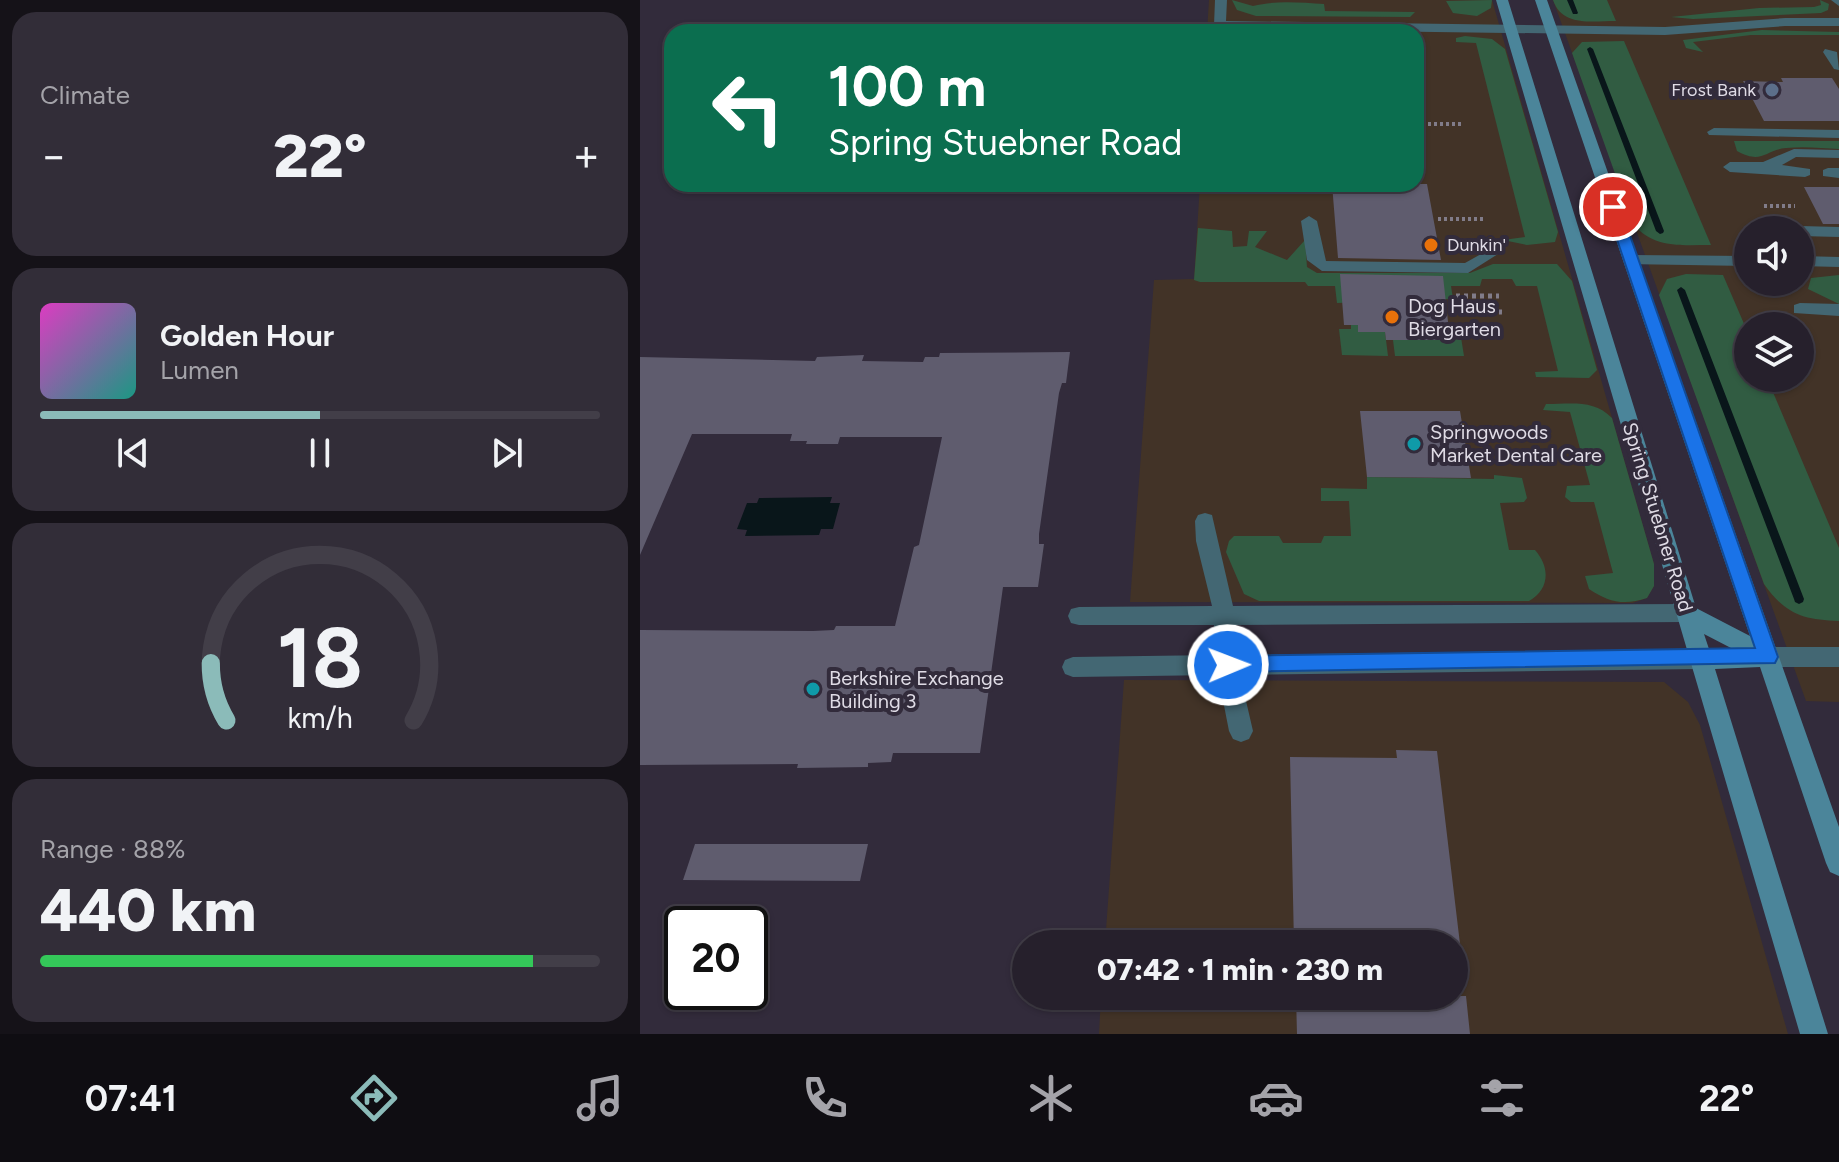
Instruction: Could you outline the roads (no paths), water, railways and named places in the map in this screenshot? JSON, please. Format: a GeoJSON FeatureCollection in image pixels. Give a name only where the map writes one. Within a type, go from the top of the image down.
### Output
{"type":"FeatureCollection","features":[{"type":"Feature","properties":{"kind":"main road","name":"Spring Stuebner Road"},"geometry":{"type":"LineString","coordinates":[[1502,0],[1814,1034]]}},
{"type":"Feature","properties":{"kind":"main road"},"geometry":{"type":"LineString","coordinates":[[1541,0],[1839,863]]}},
{"type":"Feature","properties":{"kind":"main road"},"geometry":{"type":"LineString","coordinates":[[1686,613],[1768,657]]}},
{"type":"Feature","properties":{"kind":"main road"},"geometry":{"type":"LineString","coordinates":[[1700,659],[1768,657]]}},
{"type":"Feature","properties":{"kind":"lane"},"geometry":{"type":"LineString","coordinates":[[1220,24],[1221,0]]}},
{"type":"Feature","properties":{"kind":"lane"},"geometry":{"type":"LineString","coordinates":[[1424,26],[1665,31],[1785,22],[1839,22]]}},
{"type":"Feature","properties":{"kind":"lane"},"geometry":{"type":"LineString","coordinates":[[1830,52],[1839,66]]}},
{"type":"Feature","properties":{"kind":"lane"},"geometry":{"type":"LineString","coordinates":[[1714,132],[1839,134]]}},
{"type":"Feature","properties":{"kind":"lane"},"geometry":{"type":"LineString","coordinates":[[1765,167],[1794,153],[1839,154]]}},
{"type":"Feature","properties":{"kind":"lane"},"geometry":{"type":"LineString","coordinates":[[1730,167],[1805,172]]}},
{"type":"Feature","properties":{"kind":"lane"},"geometry":{"type":"LineString","coordinates":[[1309,221],[1315,260],[1322,266],[1468,268],[1490,254]]}},
{"type":"Feature","properties":{"kind":"lane"},"geometry":{"type":"LineString","coordinates":[[1814,231],[1839,232]]}},
{"type":"Feature","properties":{"kind":"lane"},"geometry":{"type":"LineString","coordinates":[[1631,260],[1734,261]]}},
{"type":"Feature","properties":{"kind":"lane"},"geometry":{"type":"LineString","coordinates":[[1814,261],[1839,262]]}},
{"type":"Feature","properties":{"kind":"lane"},"geometry":{"type":"LineString","coordinates":[[1800,309],[1839,310]]}},
{"type":"Feature","properties":{"kind":"lane"},"geometry":{"type":"LineString","coordinates":[[1205,521],[1205,546],[1220,591],[1230,699],[1241,731]]}},
{"type":"Feature","properties":{"kind":"lane"},"geometry":{"type":"LineString","coordinates":[[1079,616],[1686,613]]}},
{"type":"Feature","properties":{"kind":"lane"},"geometry":{"type":"LineString","coordinates":[[1768,657],[1839,657]]}},
{"type":"Feature","properties":{"kind":"lane"},"geometry":{"type":"LineString","coordinates":[[1073,667],[1700,659]]}},
{"type":"Feature","properties":{"kind":"waterway"},"geometry":{"type":"LineString","coordinates":[[1570,0],[1575,13]]}},
{"type":"Feature","properties":{"kind":"waterway"},"geometry":{"type":"LineString","coordinates":[[1590,49],[1660,231]]}},
{"type":"Feature","properties":{"kind":"waterway"},"geometry":{"type":"LineString","coordinates":[[1681,290],[1799,599]]}},
{"type":"Feature","properties":{"kind":"place","name":"Frost Bank"},"geometry":{"type":"Point","coordinates":[1772,90]}},
{"type":"Feature","properties":{"kind":"place","name":"Dunkin'"},"geometry":{"type":"Point","coordinates":[1431,245]}},
{"type":"Feature","properties":{"kind":"place","name":"Dog Haus Biergarten"},"geometry":{"type":"Point","coordinates":[1392,317]}},
{"type":"Feature","properties":{"kind":"place","name":"Springwoods Market Dental Care"},"geometry":{"type":"Point","coordinates":[1414,444]}},
{"type":"Feature","properties":{"kind":"place","name":"Berkshire Exchange Building 3"},"geometry":{"type":"Point","coordinates":[813,689]}}]}
